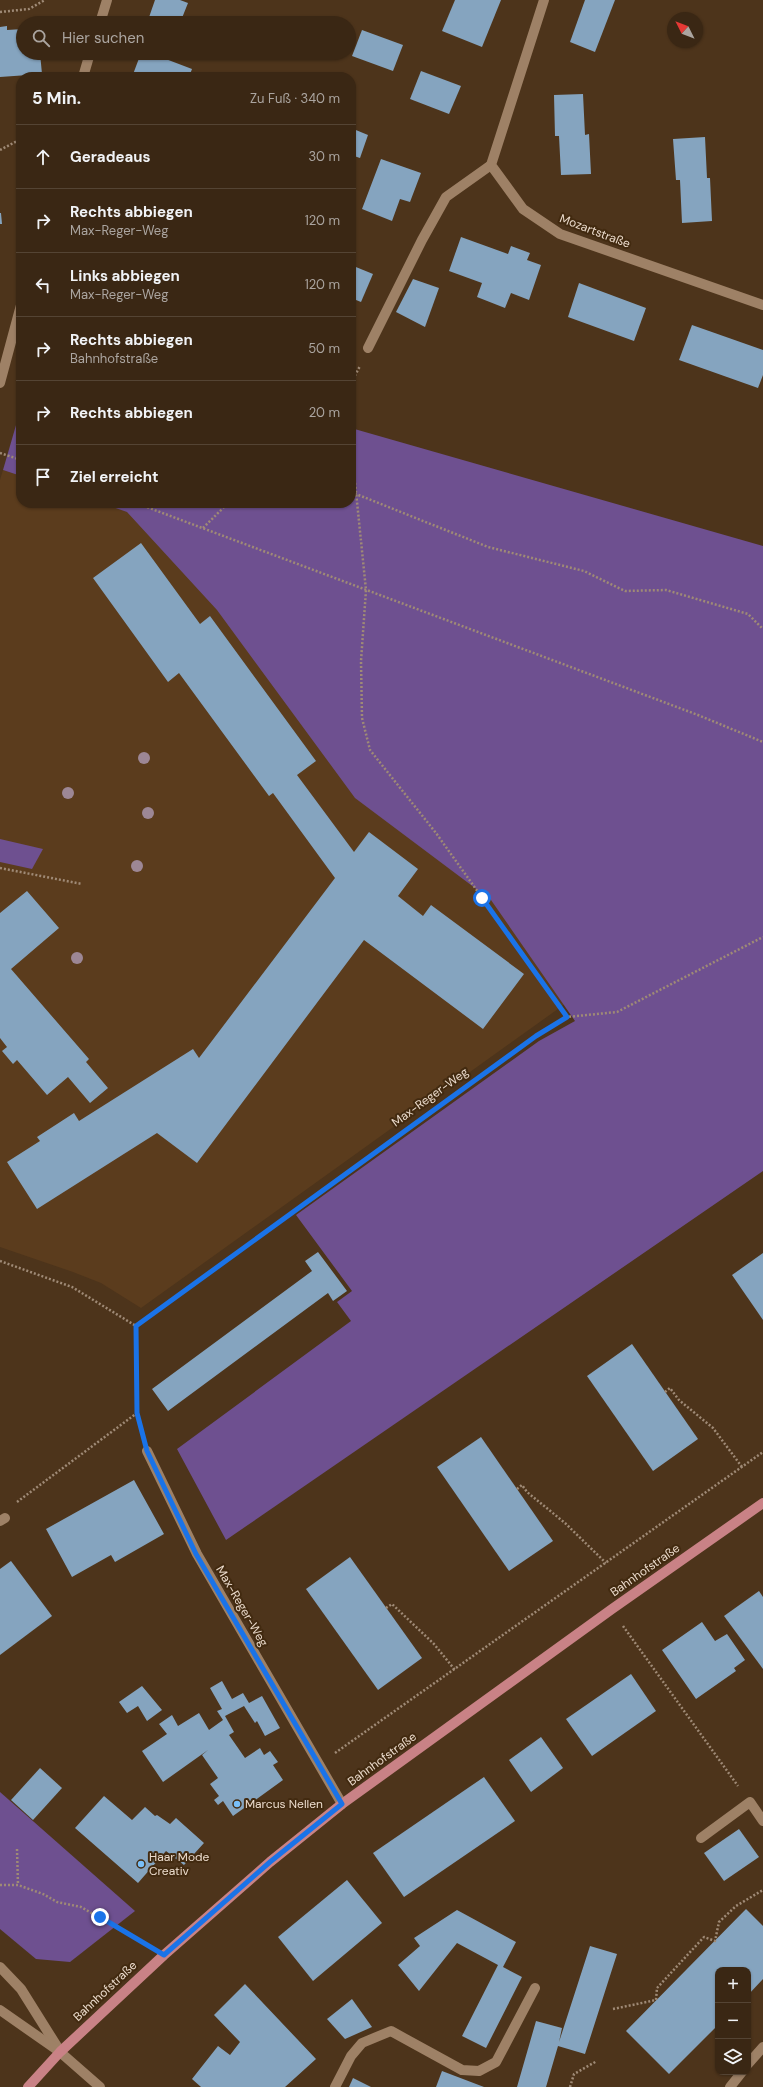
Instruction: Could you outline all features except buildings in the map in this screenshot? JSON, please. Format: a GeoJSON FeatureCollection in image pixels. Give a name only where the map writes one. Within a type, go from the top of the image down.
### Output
{"type":"FeatureCollection","features":[{"type":"Feature","properties":{"kind":"main road","name":"Bahnhofstraße"},"geometry":{"type":"LineString","coordinates":[[28,2087],[60,2052],[164,1955],[270,1862],[342,1804],[763,1503]]}},
{"type":"Feature","properties":{"kind":"street"},"geometry":{"type":"LineString","coordinates":[[102,16],[107,0]]}},
{"type":"Feature","properties":{"kind":"street"},"geometry":{"type":"LineString","coordinates":[[368,348],[422,240],[446,197],[491,165],[544,0]]}},
{"type":"Feature","properties":{"kind":"street"},"geometry":{"type":"LineString","coordinates":[[84,72],[88,60]]}},
{"type":"Feature","properties":{"kind":"street","name":"Mozartstraße"},"geometry":{"type":"LineString","coordinates":[[491,165],[523,209],[560,234],[763,305]]}},
{"type":"Feature","properties":{"kind":"street"},"geometry":{"type":"LineString","coordinates":[[0,383],[16,323]]}},
{"type":"Feature","properties":{"kind":"street","name":"Max-Reger-Weg"},"geometry":{"type":"LineString","coordinates":[[147,1451],[196,1554],[342,1804]]}},
{"type":"Feature","properties":{"kind":"street"},"geometry":{"type":"LineString","coordinates":[[701,1838],[750,1802],[763,1821]]}},
{"type":"Feature","properties":{"kind":"street"},"geometry":{"type":"LineString","coordinates":[[0,1967],[21,1989],[60,2052]]}},
{"type":"Feature","properties":{"kind":"street"},"geometry":{"type":"LineString","coordinates":[[335,2087],[350,2056],[362,2044],[391,2031],[462,2070],[479,2071],[496,2062],[535,1988]]}},
{"type":"Feature","properties":{"kind":"street"},"geometry":{"type":"LineString","coordinates":[[0,2010],[60,2052],[100,2087]]}},
{"type":"Feature","properties":{"kind":"street"},"geometry":{"type":"LineString","coordinates":[[751,2061],[763,2047]]}},
{"type":"Feature","properties":{"kind":"street"},"geometry":{"type":"LineString","coordinates":[[730,2087],[740,2075]]}},
{"type":"Feature","properties":{"kind":"path"},"geometry":{"type":"LineString","coordinates":[[0,12],[29,8],[45,0]]}},
{"type":"Feature","properties":{"kind":"path"},"geometry":{"type":"LineString","coordinates":[[0,150],[16,142]]}},
{"type":"Feature","properties":{"kind":"path"},"geometry":{"type":"LineString","coordinates":[[0,452],[16,458]]}},
{"type":"Feature","properties":{"kind":"path"},"geometry":{"type":"LineString","coordinates":[[567,1017],[436,833],[370,750],[362,718],[361,661],[366,590],[356,493],[488,547],[584,571],[625,591],[666,590],[748,614],[763,629]]}},
{"type":"Feature","properties":{"kind":"path"},"geometry":{"type":"LineString","coordinates":[[149,508],[698,715],[763,742]]}},
{"type":"Feature","properties":{"kind":"path"},"geometry":{"type":"LineString","coordinates":[[203,528],[223,508]]}},
{"type":"Feature","properties":{"kind":"path"},"geometry":{"type":"LineString","coordinates":[[0,868],[82,884]]}},
{"type":"Feature","properties":{"kind":"path","name":"Max-Reger-Weg"},"geometry":{"type":"LineString","coordinates":[[136,1326],[536,1036],[567,1017],[617,1012],[763,937]]}},
{"type":"Feature","properties":{"kind":"path"},"geometry":{"type":"LineString","coordinates":[[0,1261],[72,1287],[136,1326],[137,1413],[147,1451]]}},
{"type":"Feature","properties":{"kind":"path"},"geometry":{"type":"LineString","coordinates":[[665,1392],[670,1388],[679,1400],[713,1428],[742,1467]]}},
{"type":"Feature","properties":{"kind":"path"},"geometry":{"type":"LineString","coordinates":[[2,1520],[18,1502],[137,1413]]}},
{"type":"Feature","properties":{"kind":"path"},"geometry":{"type":"LineString","coordinates":[[318,1764],[455,1670],[763,1452]]}},
{"type":"Feature","properties":{"kind":"path"},"geometry":{"type":"LineString","coordinates":[[517,1489],[522,1485],[526,1492],[565,1522],[606,1563]]}},
{"type":"Feature","properties":{"kind":"path"},"geometry":{"type":"LineString","coordinates":[[386,1608],[392,1604],[434,1644],[455,1670]]}},
{"type":"Feature","properties":{"kind":"path"},"geometry":{"type":"LineString","coordinates":[[612,1610],[750,1802]]}},
{"type":"Feature","properties":{"kind":"path"},"geometry":{"type":"LineString","coordinates":[[17,1849],[18,1886]]}},
{"type":"Feature","properties":{"kind":"path"},"geometry":{"type":"LineString","coordinates":[[0,1885],[18,1886],[43,1894],[57,1902],[81,1907],[133,1935],[164,1955]]}},
{"type":"Feature","properties":{"kind":"path"},"geometry":{"type":"LineString","coordinates":[[613,2009],[656,2000],[657,1988],[704,1937],[715,1941],[720,1922],[736,1906],[763,1890]]}},
{"type":"Feature","properties":{"kind":"path"},"geometry":{"type":"LineString","coordinates":[[570,2087],[574,2074],[597,2061]]}},
{"type":"Feature","properties":{"kind":"shaded area"},"geometry":{"type":"Polygon","coordinates":[[[16,425],[16,474],[3,470],[16,425]]]}},
{"type":"Feature","properties":{"kind":"shaded area"},"geometry":{"type":"Polygon","coordinates":[[[356,429],[763,546],[763,1171],[226,1540],[177,1449],[351,1321],[337,1302],[352,1291],[296,1215],[539,1041],[575,1021],[491,900],[355,798],[217,610],[127,512],[115,508],[356,508],[356,429]]]}},
{"type":"Feature","properties":{"kind":"shaded area"},"geometry":{"type":"Polygon","coordinates":[[[3,470],[16,474],[16,508],[116,508],[208,539],[583,991],[141,1308],[101,1283],[0,1247],[0,480],[3,470]]]}},
{"type":"Feature","properties":{"kind":"shaded area"},"geometry":{"type":"Polygon","coordinates":[[[0,839],[43,849],[32,869],[0,862],[0,839]]]}},
{"type":"Feature","properties":{"kind":"shaded area"},"geometry":{"type":"Polygon","coordinates":[[[0,1792],[135,1911],[70,1962],[36,1959],[0,1929],[0,1792]]]}},
{"type":"Feature","properties":{"kind":"place","name":"Marcus Nellen"},"geometry":{"type":"Point","coordinates":[237,1804]}},
{"type":"Feature","properties":{"kind":"place","name":"Haar Mode Creativ"},"geometry":{"type":"Point","coordinates":[141,1864]}},
{"type":"Feature","properties":{"kind":"route"},"geometry":{"type":"LineString","coordinates":[[100,1917],[133,1935],[164,1955],[270,1862],[342,1804],[196,1554],[147,1451],[137,1413],[136,1326],[536,1036],[567,1017],[482,898]]}}]}
